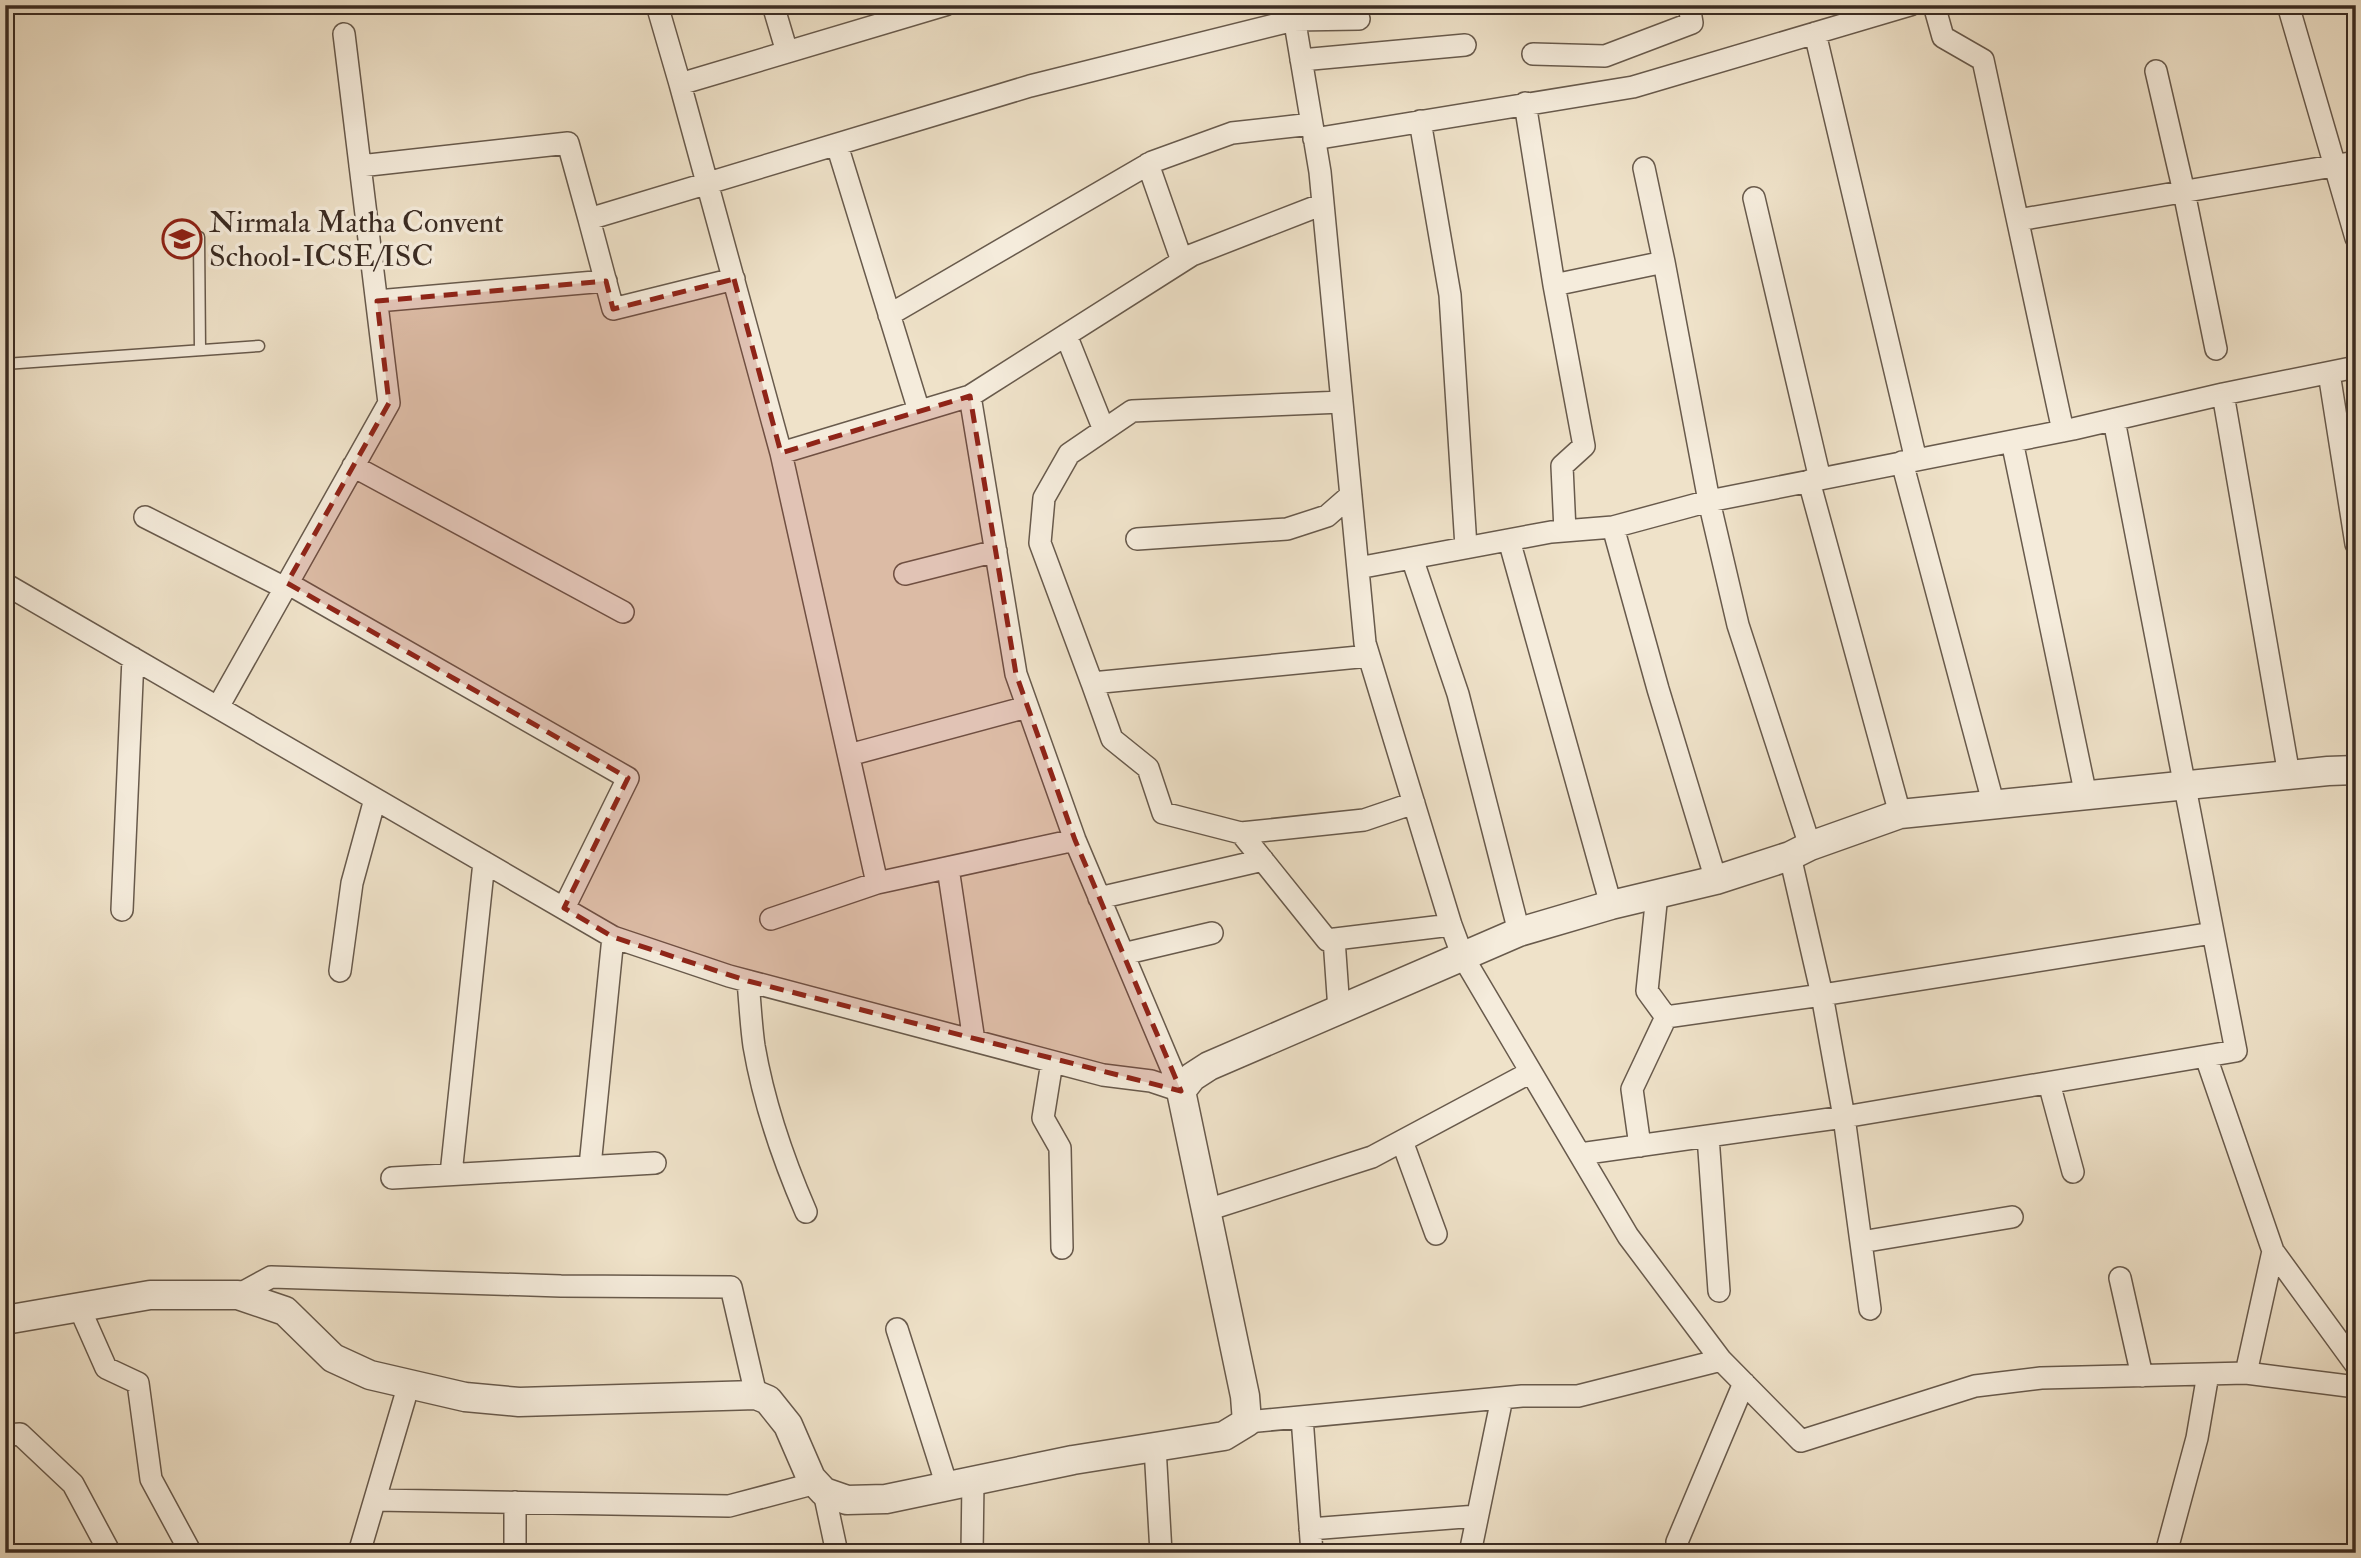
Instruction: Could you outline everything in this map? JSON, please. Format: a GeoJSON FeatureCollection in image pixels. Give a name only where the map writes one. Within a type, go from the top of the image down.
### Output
{"type":"FeatureCollection","features":[{"type":"Feature","properties":{"kind":"street"},"geometry":{"type":"LineString","coordinates":[[657,5],[781,453],[877,883]]}},
{"type":"Feature","properties":{"kind":"street"},"geometry":{"type":"LineString","coordinates":[[772,5],[787,52]]}},
{"type":"Feature","properties":{"kind":"street"},"geometry":{"type":"LineString","coordinates":[[680,83],[945,5]]}},
{"type":"Feature","properties":{"kind":"street"},"geometry":{"type":"LineString","coordinates":[[1532,54],[1605,56],[1692,23],[1689,5]]}},
{"type":"Feature","properties":{"kind":"street"},"geometry":{"type":"LineString","coordinates":[[889,316],[1148,164],[1233,133],[1313,131],[1420,121],[1633,87],[1910,5]]}},
{"type":"Feature","properties":{"kind":"street"},"geometry":{"type":"LineString","coordinates":[[1934,5],[1943,37],[1983,60],[2063,431]]}},
{"type":"Feature","properties":{"kind":"street"},"geometry":{"type":"LineString","coordinates":[[2288,5],[2345,164],[2356,238]]}},
{"type":"Feature","properties":{"kind":"street"},"geometry":{"type":"LineString","coordinates":[[1293,13],[1323,204],[1365,643],[1451,925],[1463,957],[1628,1236],[1721,1360],[1801,1441],[1975,1387],[2041,1378],[2246,1373],[2356,1387]]}},
{"type":"Feature","properties":{"kind":"street"},"geometry":{"type":"LineString","coordinates":[[589,219],[1030,86],[1293,13],[1359,19]]}},
{"type":"Feature","properties":{"kind":"street"},"geometry":{"type":"LineString","coordinates":[[1815,33],[1909,461],[1994,806]]}},
{"type":"Feature","properties":{"kind":"street"},"geometry":{"type":"LineString","coordinates":[[218,707],[389,403],[344,34]]}},
{"type":"Feature","properties":{"kind":"street"},"geometry":{"type":"LineString","coordinates":[[1301,60],[1465,45]]}},
{"type":"Feature","properties":{"kind":"street"},"geometry":{"type":"LineString","coordinates":[[2156,71],[2216,349]]}},
{"type":"Feature","properties":{"kind":"street"},"geometry":{"type":"LineString","coordinates":[[1525,103],[1554,285],[1584,446],[1562,466],[1565,531]]}},
{"type":"Feature","properties":{"kind":"street"},"geometry":{"type":"LineString","coordinates":[[1420,121],[1450,295],[1466,547]]}},
{"type":"Feature","properties":{"kind":"street"},"geometry":{"type":"LineString","coordinates":[[360,166],[568,143],[613,309],[734,279]]}},
{"type":"Feature","properties":{"kind":"street"},"geometry":{"type":"LineString","coordinates":[[836,145],[919,411]]}},
{"type":"Feature","properties":{"kind":"street"},"geometry":{"type":"LineString","coordinates":[[1148,164],[1182,261]]}},
{"type":"Feature","properties":{"kind":"street"},"geometry":{"type":"LineString","coordinates":[[2018,220],[2345,164]]}},
{"type":"Feature","properties":{"kind":"street"},"geometry":{"type":"LineString","coordinates":[[1644,168],[1709,501],[1738,625],[1800,851],[1844,1117],[1870,1309]]}},
{"type":"Feature","properties":{"kind":"street"},"geometry":{"type":"LineString","coordinates":[[1754,198],[1815,480],[1900,814]]}},
{"type":"Feature","properties":{"kind":"street"},"geometry":{"type":"LineString","coordinates":[[781,453],[970,396],[1192,255],[1323,204]]}},
{"type":"Feature","properties":{"kind":"street"},"geometry":{"type":"LineString","coordinates":[[1554,285],[1664,262]]}},
{"type":"Feature","properties":{"kind":"street"},"geometry":{"type":"LineString","coordinates":[[377,301],[606,281]]}},
{"type":"Feature","properties":{"kind":"street"},"geometry":{"type":"LineString","coordinates":[[1066,335],[1104,430]]}},
{"type":"Feature","properties":{"kind":"street"},"geometry":{"type":"LineString","coordinates":[[1357,568],[1565,531],[1613,527],[1709,501],[2063,431],[2356,367]]}},
{"type":"Feature","properties":{"kind":"street"},"geometry":{"type":"LineString","coordinates":[[2329,373],[2356,544]]}},
{"type":"Feature","properties":{"kind":"street"},"geometry":{"type":"LineString","coordinates":[[2223,394],[2289,775]]}},
{"type":"Feature","properties":{"kind":"street"},"geometry":{"type":"LineString","coordinates":[[970,396],[1016,674],[1075,840],[1181,1091],[1245,1396],[1247,1423]]}},
{"type":"Feature","properties":{"kind":"street"},"geometry":{"type":"LineString","coordinates":[[1342,402],[1132,411],[1069,454],[1044,498],[1041,543],[1112,739],[1148,768],[1163,813],[1241,833],[1364,820],[1414,803]]}},
{"type":"Feature","properties":{"kind":"street"},"geometry":{"type":"LineString","coordinates":[[1580,1154],[1844,1117],[2236,1051],[2114,420]]}},
{"type":"Feature","properties":{"kind":"street"},"geometry":{"type":"LineString","coordinates":[[2012,441],[2086,796]]}},
{"type":"Feature","properties":{"kind":"street"},"geometry":{"type":"LineString","coordinates":[[353,466],[623,612]]}},
{"type":"Feature","properties":{"kind":"street"},"geometry":{"type":"LineString","coordinates":[[1137,539],[1287,529],[1327,516],[1350,495]]}},
{"type":"Feature","properties":{"kind":"street"},"geometry":{"type":"LineString","coordinates":[[145,517],[286,586],[628,778],[564,908]]}},
{"type":"Feature","properties":{"kind":"street"},"geometry":{"type":"LineString","coordinates":[[1613,527],[1658,689],[1716,880]]}},
{"type":"Feature","properties":{"kind":"street"},"geometry":{"type":"LineString","coordinates":[[1509,540],[1611,905]]}},
{"type":"Feature","properties":{"kind":"street"},"geometry":{"type":"LineString","coordinates":[[905,574],[996,551]]}},
{"type":"Feature","properties":{"kind":"street"},"geometry":{"type":"LineString","coordinates":[[1412,558],[1458,694],[1519,932]]}},
{"type":"Feature","properties":{"kind":"street"},"geometry":{"type":"LineString","coordinates":[[5,584],[613,937],[748,981],[1103,1075],[1151,1081],[1181,1091]]}},
{"type":"Feature","properties":{"kind":"street"},"geometry":{"type":"LineString","coordinates":[[1092,683],[1369,656]]}},
{"type":"Feature","properties":{"kind":"street"},"geometry":{"type":"LineString","coordinates":[[122,910],[133,658]]}},
{"type":"Feature","properties":{"kind":"street"},"geometry":{"type":"LineString","coordinates":[[849,755],[1027,707]]}},
{"type":"Feature","properties":{"kind":"street"},"geometry":{"type":"LineString","coordinates":[[1181,1091],[1192,1077],[1209,1066],[1519,932],[1611,905],[1716,880],[1900,814],[2356,770]]}},
{"type":"Feature","properties":{"kind":"street"},"geometry":{"type":"LineString","coordinates":[[340,971],[352,883],[375,799]]}},
{"type":"Feature","properties":{"kind":"street"},"geometry":{"type":"LineString","coordinates":[[1241,833],[1327,940],[1451,925]]}},
{"type":"Feature","properties":{"kind":"street"},"geometry":{"type":"LineString","coordinates":[[771,919],[877,883],[1075,840]]}},
{"type":"Feature","properties":{"kind":"street"},"geometry":{"type":"LineString","coordinates":[[1099,898],[1263,860]]}},
{"type":"Feature","properties":{"kind":"street"},"geometry":{"type":"LineString","coordinates":[[451,1174],[484,862]]}},
{"type":"Feature","properties":{"kind":"street"},"geometry":{"type":"LineString","coordinates":[[948,868],[974,1041]]}},
{"type":"Feature","properties":{"kind":"street"},"geometry":{"type":"LineString","coordinates":[[1657,894],[1647,990],[1666,1017]]}},
{"type":"Feature","properties":{"kind":"street"},"geometry":{"type":"LineString","coordinates":[[1123,954],[1212,933]]}},
{"type":"Feature","properties":{"kind":"street"},"geometry":{"type":"LineString","coordinates":[[1666,1017],[2213,933]]}},
{"type":"Feature","properties":{"kind":"street"},"geometry":{"type":"LineString","coordinates":[[590,1166],[613,937]]}},
{"type":"Feature","properties":{"kind":"street"},"geometry":{"type":"LineString","coordinates":[[1334,939],[1339,1010]]}},
{"type":"Feature","properties":{"kind":"street"},"geometry":{"type":"LineString","coordinates":[[748,981],[754,1046],[764,1086],[783,1158],[806,1212]]}},
{"type":"Feature","properties":{"kind":"street"},"geometry":{"type":"LineString","coordinates":[[1640,1146],[1632,1089],[1666,1017]]}},
{"type":"Feature","properties":{"kind":"street"},"geometry":{"type":"LineString","coordinates":[[2206,1057],[2273,1251],[2356,1365]]}},
{"type":"Feature","properties":{"kind":"street"},"geometry":{"type":"LineString","coordinates":[[1052,1062],[1044,1118],[1060,1148],[1062,1248]]}},
{"type":"Feature","properties":{"kind":"street"},"geometry":{"type":"LineString","coordinates":[[1208,1210],[1372,1157],[1531,1072]]}},
{"type":"Feature","properties":{"kind":"street"},"geometry":{"type":"LineString","coordinates":[[2049,1083],[2073,1172]]}},
{"type":"Feature","properties":{"kind":"street"},"geometry":{"type":"LineString","coordinates":[[1707,1136],[1719,1290]]}},
{"type":"Feature","properties":{"kind":"street"},"geometry":{"type":"LineString","coordinates":[[1402,1141],[1436,1234]]}},
{"type":"Feature","properties":{"kind":"street"},"geometry":{"type":"LineString","coordinates":[[392,1178],[655,1163]]}},
{"type":"Feature","properties":{"kind":"street"},"geometry":{"type":"LineString","coordinates":[[1861,1242],[2012,1217]]}},
{"type":"Feature","properties":{"kind":"street"},"geometry":{"type":"LineString","coordinates":[[2246,1373],[2273,1251]]}},
{"type":"Feature","properties":{"kind":"street"},"geometry":{"type":"LineString","coordinates":[[238,1295],[271,1277],[561,1286],[731,1287],[756,1395]]}},
{"type":"Feature","properties":{"kind":"street"},"geometry":{"type":"LineString","coordinates":[[2120,1278],[2142,1376]]}},
{"type":"Feature","properties":{"kind":"street"},"geometry":{"type":"LineString","coordinates":[[5,1320],[149,1294],[238,1295],[285,1311],[333,1357],[370,1375],[465,1397],[519,1402],[756,1395],[768,1400],[788,1425],[811,1478],[820,1488],[847,1500],[886,1499],[960,1483],[1224,1436],[1247,1423],[1502,1398],[1578,1396],[1721,1360]]}},
{"type":"Feature","properties":{"kind":"street"},"geometry":{"type":"LineString","coordinates":[[79,1307],[106,1368],[138,1383],[151,1479],[191,1553]]}},
{"type":"Feature","properties":{"kind":"street"},"geometry":{"type":"LineString","coordinates":[[897,1329],[960,1483],[972,1553]]}},
{"type":"Feature","properties":{"kind":"street"},"geometry":{"type":"LineString","coordinates":[[2166,1553],[2197,1438],[2208,1374]]}},
{"type":"Feature","properties":{"kind":"street"},"geometry":{"type":"LineString","coordinates":[[1678,1553],[1676,1542],[1744,1383]]}},
{"type":"Feature","properties":{"kind":"street"},"geometry":{"type":"LineString","coordinates":[[359,1553],[409,1384]]}},
{"type":"Feature","properties":{"kind":"street"},"geometry":{"type":"LineString","coordinates":[[1470,1553],[1502,1398]]}},
{"type":"Feature","properties":{"kind":"street"},"geometry":{"type":"LineString","coordinates":[[1302,1418],[1312,1553]]}},
{"type":"Feature","properties":{"kind":"street"},"geometry":{"type":"LineString","coordinates":[[5,1435],[20,1434],[73,1484],[110,1553]]}},
{"type":"Feature","properties":{"kind":"street"},"geometry":{"type":"LineString","coordinates":[[1155,1447],[1161,1553]]}},
{"type":"Feature","properties":{"kind":"street"},"geometry":{"type":"LineString","coordinates":[[375,1500],[729,1506],[820,1488]]}},
{"type":"Feature","properties":{"kind":"street"},"geometry":{"type":"LineString","coordinates":[[820,1488],[837,1553]]}},
{"type":"Feature","properties":{"kind":"street"},"geometry":{"type":"LineString","coordinates":[[515,1553],[516,1502]]}},
{"type":"Feature","properties":{"kind":"street"},"geometry":{"type":"LineString","coordinates":[[1310,1529],[1477,1516]]}},
{"type":"Feature","properties":{"kind":"lane"},"geometry":{"type":"LineString","coordinates":[[200,237],[200,350]]}},
{"type":"Feature","properties":{"kind":"lane"},"geometry":{"type":"LineString","coordinates":[[5,364],[259,346]]}},
{"type":"Feature","properties":{"kind":"highlighted area"},"geometry":{"type":"Polygon","coordinates":[[[734,279],[781,453],[970,396],[1016,674],[1075,840],[1181,1091],[748,981],[613,937],[564,908],[628,778],[287,583],[389,403],[377,301],[606,281],[613,309],[734,279]]]}},
{"type":"Feature","properties":{"kind":"place","name":"Nirmala Matha Convent School-ICSE/ISC"},"geometry":{"type":"Point","coordinates":[182,239]}}]}
